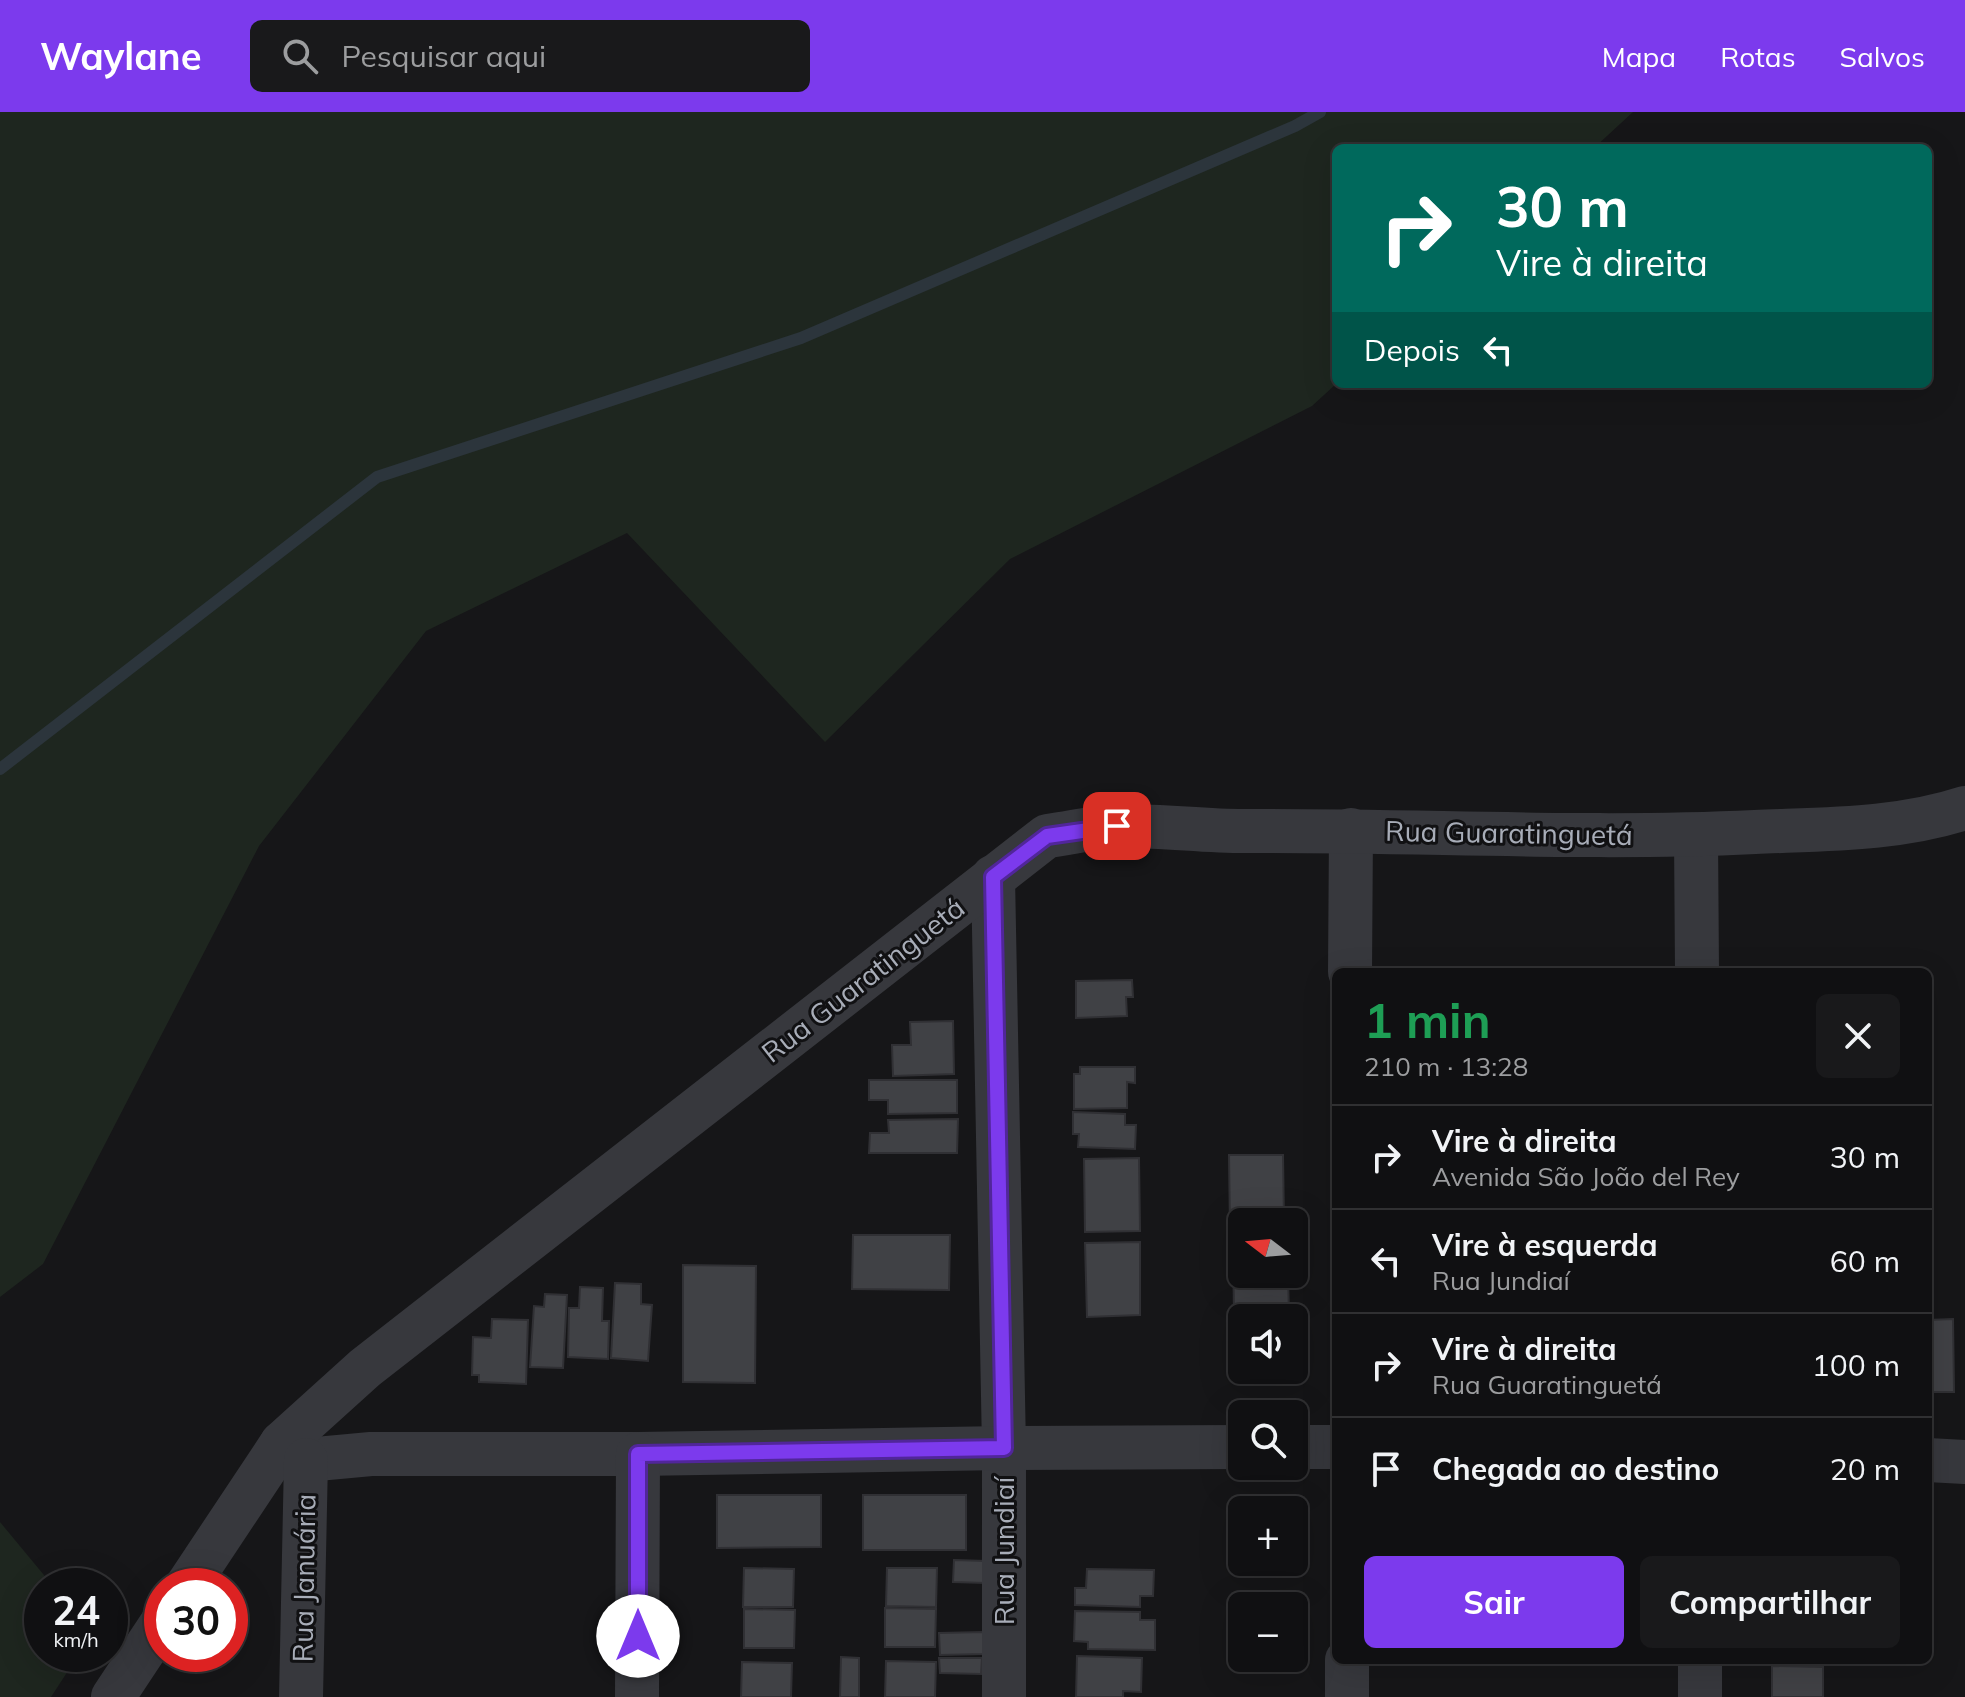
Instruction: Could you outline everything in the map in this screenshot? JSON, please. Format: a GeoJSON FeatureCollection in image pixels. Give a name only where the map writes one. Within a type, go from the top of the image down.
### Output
{"type":"FeatureCollection","features":[{"type":"Feature","properties":{"kind":"street","name":"Rua Guaratinguetá"},"geometry":{"type":"LineString","coordinates":[[201,1568],[365,1368],[1047,836],[1117,826],[1561,837],[1696,835],[1870,827],[1931,819],[1965,808]]}},
{"type":"Feature","properties":{"kind":"street"},"geometry":{"type":"LineString","coordinates":[[1350,968],[1351,830]]}},
{"type":"Feature","properties":{"kind":"street"},"geometry":{"type":"LineString","coordinates":[[1696,835],[1697,968]]}},
{"type":"Feature","properties":{"kind":"street","name":"Rua Jundiaí"},"geometry":{"type":"LineString","coordinates":[[993,877],[1004,1448],[1004,1697]]}},
{"type":"Feature","properties":{"kind":"street"},"geometry":{"type":"LineString","coordinates":[[294,1451],[638,1454],[1228,1447]]}},
{"type":"Feature","properties":{"kind":"street"},"geometry":{"type":"LineString","coordinates":[[1308,1447],[1332,1447]]}},
{"type":"Feature","properties":{"kind":"street","name":"Rua Januária"},"geometry":{"type":"LineString","coordinates":[[294,1451],[301,1697]]}},
{"type":"Feature","properties":{"kind":"street"},"geometry":{"type":"LineString","coordinates":[[637,1697],[638,1454]]}},
{"type":"Feature","properties":{"kind":"street"},"geometry":{"type":"LineString","coordinates":[[1932,1460],[1965,1462]]}},
{"type":"Feature","properties":{"kind":"street"},"geometry":{"type":"LineString","coordinates":[[113,1697],[144,1650]]}},
{"type":"Feature","properties":{"kind":"street"},"geometry":{"type":"LineString","coordinates":[[1347,1664],[1347,1697]]}},
{"type":"Feature","properties":{"kind":"street"},"geometry":{"type":"LineString","coordinates":[[1700,1664],[1700,1697]]}},
{"type":"Feature","properties":{"kind":"shaded area"},"geometry":{"type":"Polygon","coordinates":[[[0,112],[1633,112],[1598,144],[1332,144],[1332,388],[1312,406],[1010,559],[825,742],[627,533],[426,631],[259,846],[43,1264],[0,1297],[0,112]]]}},
{"type":"Feature","properties":{"kind":"shaded area"},"geometry":{"type":"Polygon","coordinates":[[[0,1522],[38,1568],[24,1568],[24,1672],[67,1672],[51,1697],[0,1697],[0,1522]]]}},
{"type":"Feature","properties":{"kind":"building"},"geometry":{"type":"Polygon","coordinates":[[[1132,980],[1133,997],[1126,997],[1127,1016],[1076,1018],[1076,981],[1132,980]]]}},
{"type":"Feature","properties":{"kind":"building"},"geometry":{"type":"Polygon","coordinates":[[[953,1021],[954,1074],[893,1076],[892,1045],[911,1045],[910,1022],[953,1021]]]}},
{"type":"Feature","properties":{"kind":"building"},"geometry":{"type":"Polygon","coordinates":[[[1080,1067],[1135,1067],[1135,1083],[1127,1082],[1127,1108],[1074,1109],[1074,1074],[1080,1074],[1080,1067]]]}},
{"type":"Feature","properties":{"kind":"building"},"geometry":{"type":"Polygon","coordinates":[[[869,1080],[957,1080],[957,1113],[888,1114],[888,1100],[869,1100],[869,1080]]]}},
{"type":"Feature","properties":{"kind":"building"},"geometry":{"type":"Polygon","coordinates":[[[1073,1112],[1125,1114],[1125,1125],[1136,1125],[1135,1149],[1078,1147],[1079,1134],[1073,1134],[1073,1112]]]}},
{"type":"Feature","properties":{"kind":"building"},"geometry":{"type":"Polygon","coordinates":[[[958,1119],[957,1153],[869,1153],[870,1133],[889,1133],[888,1120],[958,1119]]]}},
{"type":"Feature","properties":{"kind":"building"},"geometry":{"type":"Polygon","coordinates":[[[1229,1155],[1283,1155],[1284,1208],[1230,1208],[1229,1155]]]}},
{"type":"Feature","properties":{"kind":"building"},"geometry":{"type":"Polygon","coordinates":[[[1139,1158],[1140,1231],[1085,1232],[1084,1159],[1139,1158]]]}},
{"type":"Feature","properties":{"kind":"building"},"geometry":{"type":"Polygon","coordinates":[[[853,1235],[950,1235],[949,1290],[852,1289],[853,1235]]]}},
{"type":"Feature","properties":{"kind":"building"},"geometry":{"type":"Polygon","coordinates":[[[1140,1242],[1140,1315],[1087,1317],[1085,1243],[1140,1242]]]}},
{"type":"Feature","properties":{"kind":"building"},"geometry":{"type":"Polygon","coordinates":[[[683,1265],[756,1266],[755,1383],[683,1382],[683,1265]]]}},
{"type":"Feature","properties":{"kind":"building"},"geometry":{"type":"Polygon","coordinates":[[[615,1283],[641,1284],[641,1304],[652,1305],[648,1361],[611,1358],[615,1283]]]}},
{"type":"Feature","properties":{"kind":"building"},"geometry":{"type":"Polygon","coordinates":[[[580,1287],[603,1288],[602,1321],[609,1321],[608,1359],[568,1357],[569,1308],[579,1308],[580,1287]]]}},
{"type":"Feature","properties":{"kind":"building"},"geometry":{"type":"Polygon","coordinates":[[[1234,1288],[1288,1288],[1289,1304],[1234,1304],[1234,1288]]]}},
{"type":"Feature","properties":{"kind":"building"},"geometry":{"type":"Polygon","coordinates":[[[545,1294],[567,1295],[563,1368],[530,1367],[534,1306],[544,1307],[545,1294]]]}},
{"type":"Feature","properties":{"kind":"building"},"geometry":{"type":"Polygon","coordinates":[[[492,1319],[528,1320],[526,1384],[479,1382],[479,1375],[472,1375],[473,1337],[491,1338],[492,1319]]]}},
{"type":"Feature","properties":{"kind":"building"},"geometry":{"type":"Polygon","coordinates":[[[1953,1319],[1954,1392],[1932,1392],[1932,1320],[1953,1319]]]}},
{"type":"Feature","properties":{"kind":"building"},"geometry":{"type":"Polygon","coordinates":[[[717,1495],[821,1495],[821,1547],[717,1548],[717,1495]]]}},
{"type":"Feature","properties":{"kind":"building"},"geometry":{"type":"Polygon","coordinates":[[[863,1495],[966,1495],[966,1550],[863,1550],[863,1495]]]}},
{"type":"Feature","properties":{"kind":"building"},"geometry":{"type":"Polygon","coordinates":[[[954,1560],[986,1561],[986,1583],[953,1582],[954,1560]]]}},
{"type":"Feature","properties":{"kind":"building"},"geometry":{"type":"Polygon","coordinates":[[[744,1568],[794,1569],[793,1607],[743,1607],[744,1568]]]}},
{"type":"Feature","properties":{"kind":"building"},"geometry":{"type":"Polygon","coordinates":[[[887,1568],[937,1568],[936,1607],[886,1606],[887,1568]]]}},
{"type":"Feature","properties":{"kind":"building"},"geometry":{"type":"Polygon","coordinates":[[[1087,1569],[1154,1570],[1153,1596],[1140,1596],[1140,1607],[1075,1605],[1075,1588],[1086,1588],[1087,1569]]]}},
{"type":"Feature","properties":{"kind":"building"},"geometry":{"type":"Polygon","coordinates":[[[885,1608],[936,1609],[935,1647],[885,1647],[885,1608]]]}},
{"type":"Feature","properties":{"kind":"building"},"geometry":{"type":"Polygon","coordinates":[[[744,1609],[795,1610],[794,1648],[744,1648],[744,1609]]]}},
{"type":"Feature","properties":{"kind":"building"},"geometry":{"type":"Polygon","coordinates":[[[1075,1611],[1140,1612],[1140,1620],[1155,1620],[1155,1650],[1088,1649],[1088,1642],[1074,1641],[1075,1611]]]}},
{"type":"Feature","properties":{"kind":"building"},"geometry":{"type":"Polygon","coordinates":[[[984,1632],[984,1654],[940,1655],[939,1633],[984,1632]]]}},
{"type":"Feature","properties":{"kind":"building"},"geometry":{"type":"Polygon","coordinates":[[[1077,1656],[1142,1658],[1141,1692],[1123,1691],[1123,1697],[1076,1697],[1077,1656]]]}},
{"type":"Feature","properties":{"kind":"building"},"geometry":{"type":"Polygon","coordinates":[[[841,1657],[859,1658],[859,1697],[840,1697],[841,1657]]]}},
{"type":"Feature","properties":{"kind":"building"},"geometry":{"type":"Polygon","coordinates":[[[939,1658],[982,1658],[981,1674],[940,1673],[939,1658]]]}},
{"type":"Feature","properties":{"kind":"building"},"geometry":{"type":"Polygon","coordinates":[[[886,1661],[936,1662],[935,1697],[885,1697],[886,1661]]]}},
{"type":"Feature","properties":{"kind":"building"},"geometry":{"type":"Polygon","coordinates":[[[742,1662],[792,1663],[791,1697],[741,1697],[742,1662]]]}},
{"type":"Feature","properties":{"kind":"building"},"geometry":{"type":"Polygon","coordinates":[[[1772,1666],[1823,1667],[1823,1697],[1772,1697],[1772,1666]]]}},
{"type":"Feature","properties":{"kind":"waterway"},"geometry":{"type":"LineString","coordinates":[[0,769],[377,477],[801,338],[1295,126],[1320,112]]}},
{"type":"Feature","properties":{"kind":"route"},"geometry":{"type":"LineString","coordinates":[[638,1636],[638,1454],[1004,1448],[993,877],[1047,836],[1117,826]]}}]}
